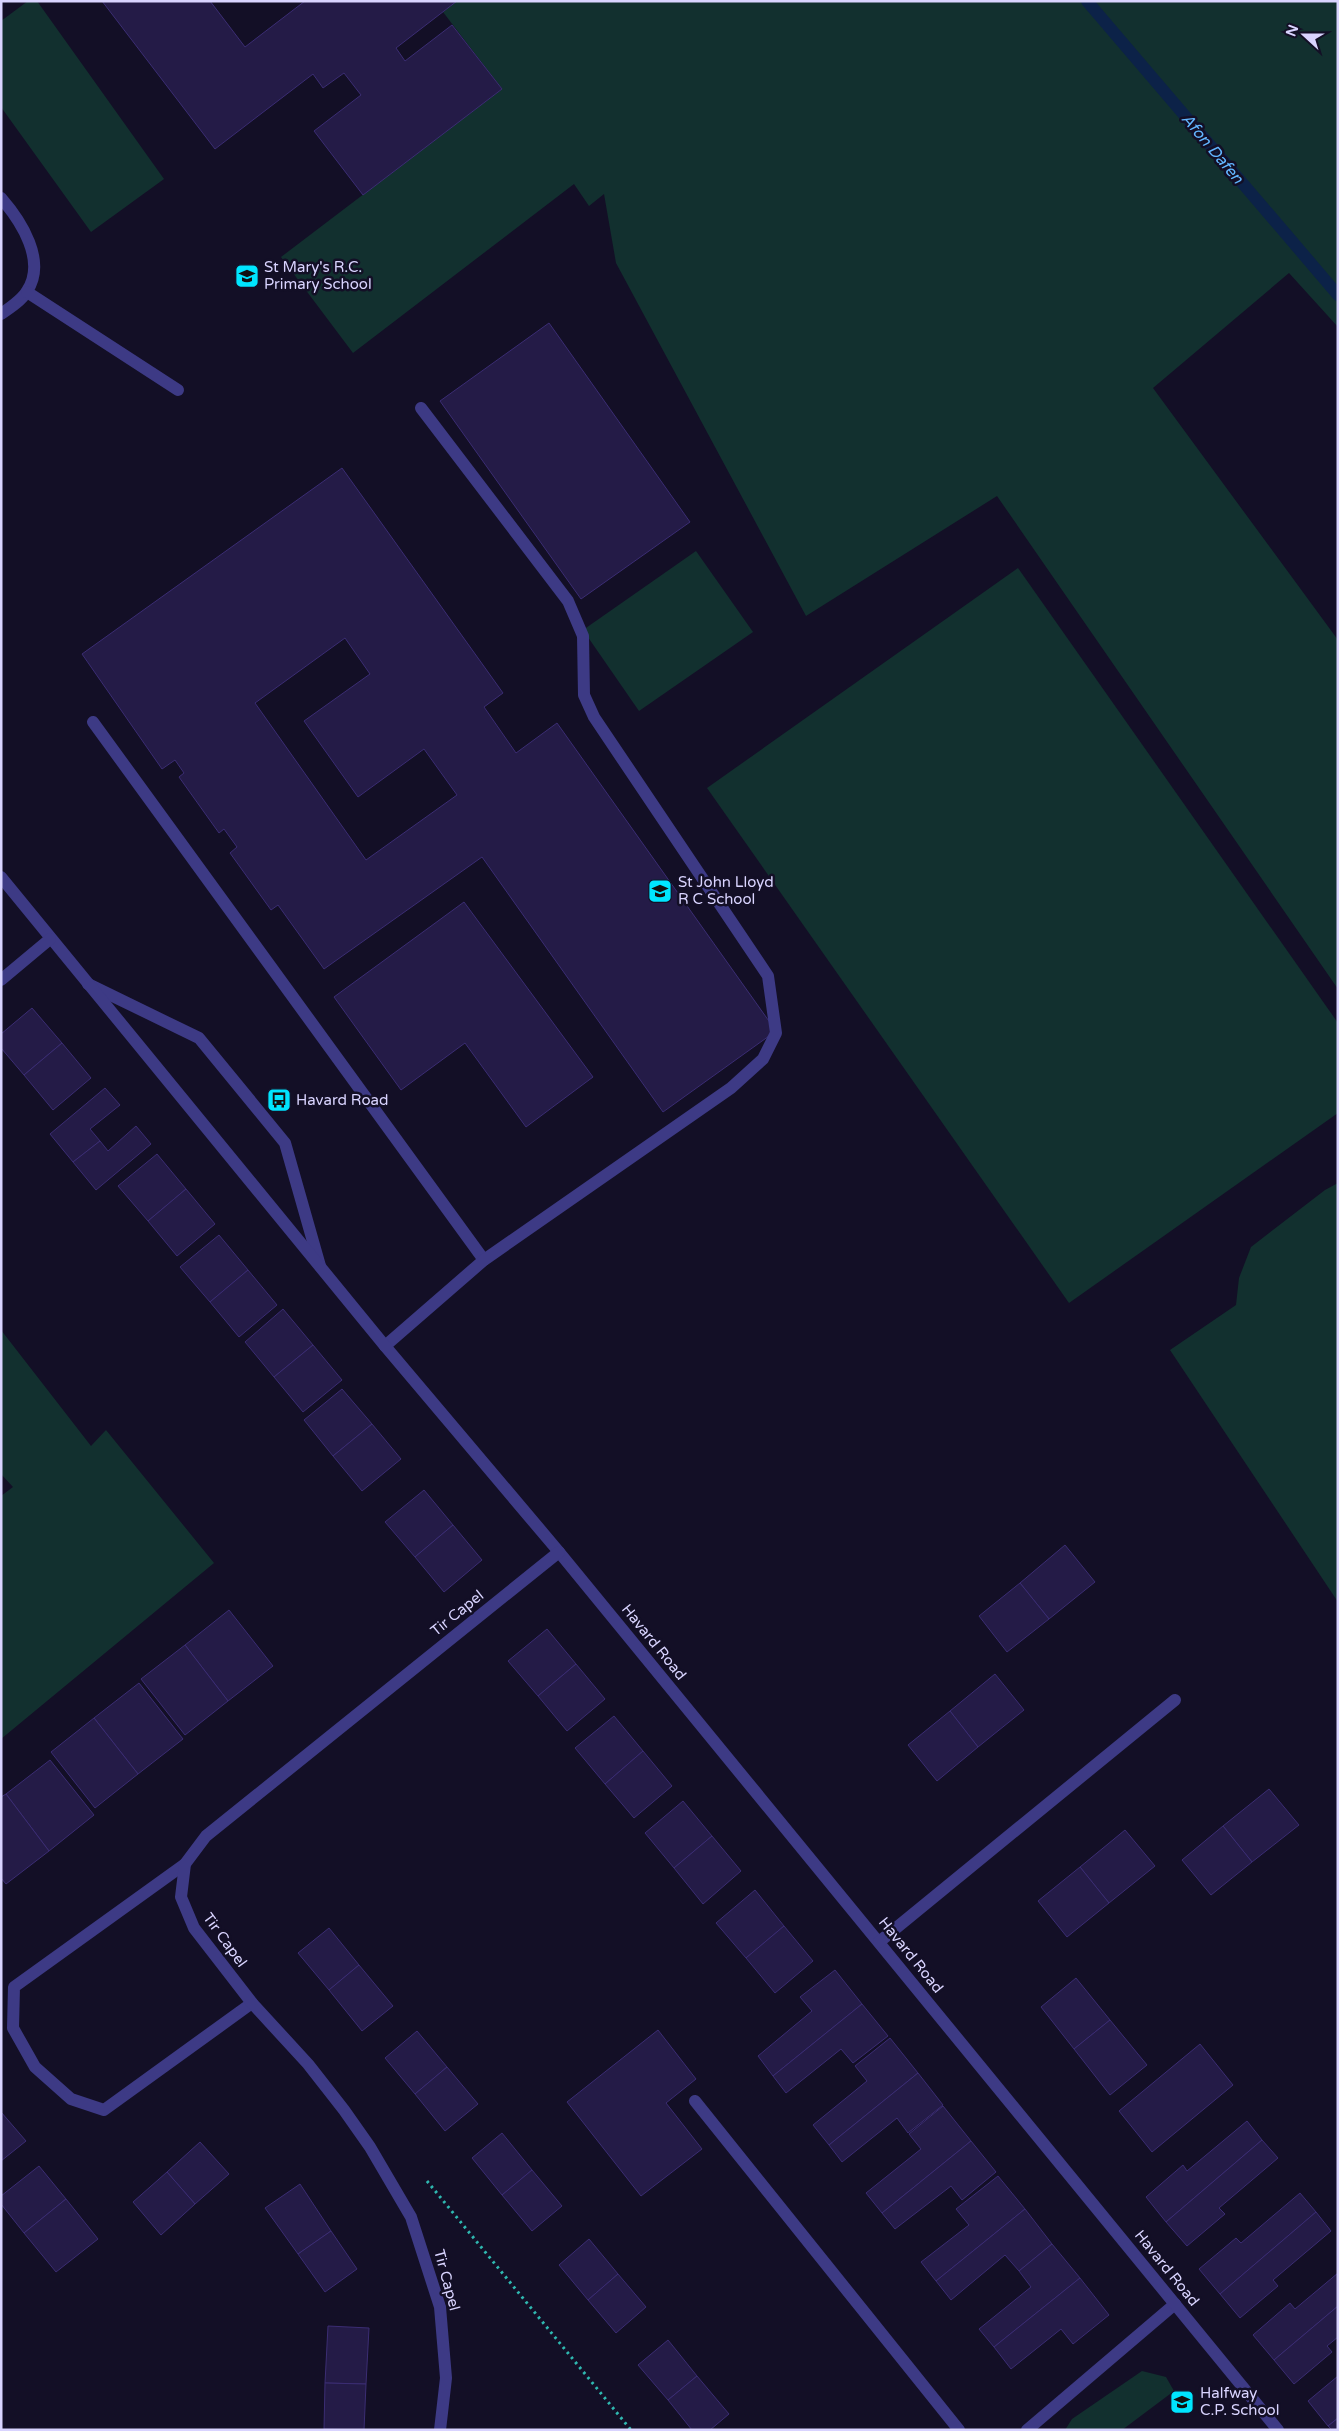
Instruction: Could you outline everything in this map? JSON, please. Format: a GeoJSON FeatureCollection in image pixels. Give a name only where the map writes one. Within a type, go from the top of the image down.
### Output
{"type":"FeatureCollection","features":[{"type":"Feature","properties":{"kind":"street"},"geometry":{"type":"LineString","coordinates":[[1,198],[18,217],[33,252],[34,275],[27,292],[1,314]]}},
{"type":"Feature","properties":{"kind":"street"},"geometry":{"type":"LineString","coordinates":[[27,292],[178,390]]}},
{"type":"Feature","properties":{"kind":"street"},"geometry":{"type":"LineString","coordinates":[[385,1346],[484,1260],[731,1088],[763,1059],[776,1033],[768,976],[594,717],[584,695],[583,636],[568,601],[421,408]]}},
{"type":"Feature","properties":{"kind":"street"},"geometry":{"type":"LineString","coordinates":[[93,722],[484,1260]]}},
{"type":"Feature","properties":{"kind":"street","name":"Havard Road"},"geometry":{"type":"LineString","coordinates":[[1,877],[385,1346],[559,1552],[1278,2430]]}},
{"type":"Feature","properties":{"kind":"street"},"geometry":{"type":"LineString","coordinates":[[1,980],[50,939]]}},
{"type":"Feature","properties":{"kind":"street"},"geometry":{"type":"LineString","coordinates":[[88,984],[199,1038],[205,1045],[285,1144],[320,1266]]}},
{"type":"Feature","properties":{"kind":"street","name":"Tir Capel"},"geometry":{"type":"LineString","coordinates":[[440,2430],[446,2378],[440,2307],[411,2217],[370,2147],[344,2110],[308,2064],[252,2002],[194,1928],[181,1897],[185,1864],[206,1836],[559,1552]]}},
{"type":"Feature","properties":{"kind":"street"},"geometry":{"type":"LineString","coordinates":[[879,1942],[1175,1700]]}},
{"type":"Feature","properties":{"kind":"street"},"geometry":{"type":"LineString","coordinates":[[185,1864],[14,1987],[13,2028],[35,2067],[71,2100],[104,2110],[252,2002]]}},
{"type":"Feature","properties":{"kind":"street"},"geometry":{"type":"LineString","coordinates":[[695,2101],[959,2430]]}},
{"type":"Feature","properties":{"kind":"street"},"geometry":{"type":"LineString","coordinates":[[1027,2430],[1175,2304]]}},
{"type":"Feature","properties":{"kind":"path"},"geometry":{"type":"LineString","coordinates":[[422,2175],[631,2430]]}},
{"type":"Feature","properties":{"kind":"green space"},"geometry":{"type":"Polygon","coordinates":[[[28,1],[37,1],[164,179],[91,232],[1,107],[1,21],[28,1]]]}},
{"type":"Feature","properties":{"kind":"green space"},"geometry":{"type":"Polygon","coordinates":[[[457,1],[1338,1],[1338,327],[1289,273],[1153,388],[1338,640],[1338,989],[997,496],[806,616],[616,263],[604,194],[589,206],[574,184],[353,353],[281,257],[502,89],[443,12],[457,1]]]}},
{"type":"Feature","properties":{"kind":"green space"},"geometry":{"type":"Polygon","coordinates":[[[696,551],[753,632],[639,711],[583,630],[696,551]]]}},
{"type":"Feature","properties":{"kind":"green space"},"geometry":{"type":"Polygon","coordinates":[[[1018,568],[1338,1023],[1338,1113],[1069,1303],[707,788],[1018,568]]]}},
{"type":"Feature","properties":{"kind":"green space"},"geometry":{"type":"Polygon","coordinates":[[[1338,1183],[1338,1602],[1170,1350],[1236,1305],[1239,1278],[1251,1247],[1325,1190],[1338,1183]]]}},
{"type":"Feature","properties":{"kind":"green space"},"geometry":{"type":"Polygon","coordinates":[[[1,1330],[91,1446],[106,1430],[214,1563],[1,1739],[1,1496],[13,1487],[1,1474],[1,1330]]]}},
{"type":"Feature","properties":{"kind":"green space"},"geometry":{"type":"Polygon","coordinates":[[[1142,2371],[1166,2377],[1174,2391],[1122,2430],[1065,2430],[1072,2419],[1142,2371]]]}},
{"type":"Feature","properties":{"kind":"building"},"geometry":{"type":"Polygon","coordinates":[[[102,1],[210,1],[245,47],[305,1],[457,1],[396,48],[405,61],[452,25],[502,89],[363,195],[314,131],[361,95],[344,73],[323,88],[313,74],[215,149],[102,1]]]}},
{"type":"Feature","properties":{"kind":"building"},"geometry":{"type":"Polygon","coordinates":[[[549,323],[690,522],[581,599],[440,401],[549,323]]]}},
{"type":"Feature","properties":{"kind":"building"},"geometry":{"type":"Polygon","coordinates":[[[342,468],[503,693],[484,707],[516,753],[557,723],[776,1031],[663,1112],[482,857],[324,969],[278,905],[271,910],[230,853],[237,847],[224,829],[219,833],[179,777],[184,773],[175,760],[162,769],[82,654],[342,468]],[[345,638],[255,703],[366,860],[457,795],[424,749],[358,797],[304,721],[370,674],[345,638]]]}},
{"type":"Feature","properties":{"kind":"building"},"geometry":{"type":"Polygon","coordinates":[[[464,902],[593,1077],[526,1127],[465,1043],[401,1090],[334,997],[464,902]]]}},
{"type":"Feature","properties":{"kind":"building"},"geometry":{"type":"Polygon","coordinates":[[[32,1008],[62,1043],[24,1075],[1,1048],[1,1034],[32,1008]]]}},
{"type":"Feature","properties":{"kind":"building"},"geometry":{"type":"Polygon","coordinates":[[[62,1043],[91,1078],[53,1110],[24,1075],[62,1043]]]}},
{"type":"Feature","properties":{"kind":"building"},"geometry":{"type":"Polygon","coordinates":[[[105,1088],[120,1105],[90,1129],[100,1141],[73,1162],[50,1134],[105,1088]]]}},
{"type":"Feature","properties":{"kind":"building"},"geometry":{"type":"Polygon","coordinates":[[[136,1126],[151,1144],[96,1190],[73,1162],[100,1141],[108,1151],[136,1126]]]}},
{"type":"Feature","properties":{"kind":"building"},"geometry":{"type":"Polygon","coordinates":[[[157,1154],[186,1189],[148,1221],[118,1186],[157,1154]]]}},
{"type":"Feature","properties":{"kind":"building"},"geometry":{"type":"Polygon","coordinates":[[[186,1189],[215,1224],[177,1256],[148,1221],[186,1189]]]}},
{"type":"Feature","properties":{"kind":"building"},"geometry":{"type":"Polygon","coordinates":[[[219,1235],[248,1270],[210,1302],[180,1267],[219,1235]]]}},
{"type":"Feature","properties":{"kind":"building"},"geometry":{"type":"Polygon","coordinates":[[[248,1270],[277,1305],[239,1337],[210,1302],[248,1270]]]}},
{"type":"Feature","properties":{"kind":"building"},"geometry":{"type":"Polygon","coordinates":[[[283,1309],[313,1345],[274,1377],[245,1342],[283,1309]]]}},
{"type":"Feature","properties":{"kind":"building"},"geometry":{"type":"Polygon","coordinates":[[[313,1345],[342,1380],[303,1412],[274,1377],[313,1345]]]}},
{"type":"Feature","properties":{"kind":"building"},"geometry":{"type":"Polygon","coordinates":[[[342,1389],[372,1424],[333,1456],[304,1420],[342,1389]]]}},
{"type":"Feature","properties":{"kind":"building"},"geometry":{"type":"Polygon","coordinates":[[[372,1424],[401,1459],[362,1491],[333,1456],[372,1424]]]}},
{"type":"Feature","properties":{"kind":"building"},"geometry":{"type":"Polygon","coordinates":[[[424,1490],[453,1525],[415,1557],[385,1522],[424,1490]]]}},
{"type":"Feature","properties":{"kind":"building"},"geometry":{"type":"Polygon","coordinates":[[[453,1525],[482,1560],[444,1592],[415,1557],[453,1525]]]}},
{"type":"Feature","properties":{"kind":"building"},"geometry":{"type":"Polygon","coordinates":[[[1065,1545],[1095,1582],[1049,1619],[1020,1583],[1065,1545]]]}},
{"type":"Feature","properties":{"kind":"building"},"geometry":{"type":"Polygon","coordinates":[[[1020,1583],[1049,1619],[1007,1652],[979,1616],[1020,1583]]]}},
{"type":"Feature","properties":{"kind":"building"},"geometry":{"type":"Polygon","coordinates":[[[229,1610],[273,1666],[228,1701],[185,1645],[229,1610]]]}},
{"type":"Feature","properties":{"kind":"building"},"geometry":{"type":"Polygon","coordinates":[[[547,1629],[576,1664],[538,1696],[508,1661],[547,1629]]]}},
{"type":"Feature","properties":{"kind":"building"},"geometry":{"type":"Polygon","coordinates":[[[185,1645],[228,1701],[185,1735],[141,1679],[185,1645]]]}},
{"type":"Feature","properties":{"kind":"building"},"geometry":{"type":"Polygon","coordinates":[[[576,1664],[605,1699],[567,1731],[538,1696],[576,1664]]]}},
{"type":"Feature","properties":{"kind":"building"},"geometry":{"type":"Polygon","coordinates":[[[995,1674],[1024,1710],[978,1747],[950,1711],[995,1674]]]}},
{"type":"Feature","properties":{"kind":"building"},"geometry":{"type":"Polygon","coordinates":[[[139,1683],[183,1739],[138,1774],[94,1718],[139,1683]]]}},
{"type":"Feature","properties":{"kind":"building"},"geometry":{"type":"Polygon","coordinates":[[[950,1711],[978,1747],[937,1781],[908,1745],[950,1711]]]}},
{"type":"Feature","properties":{"kind":"building"},"geometry":{"type":"Polygon","coordinates":[[[614,1716],[643,1751],[605,1784],[575,1748],[614,1716]]]}},
{"type":"Feature","properties":{"kind":"building"},"geometry":{"type":"Polygon","coordinates":[[[94,1718],[138,1774],[95,1808],[51,1752],[94,1718]]]}},
{"type":"Feature","properties":{"kind":"building"},"geometry":{"type":"Polygon","coordinates":[[[643,1751],[672,1786],[634,1818],[605,1784],[643,1751]]]}},
{"type":"Feature","properties":{"kind":"building"},"geometry":{"type":"Polygon","coordinates":[[[50,1760],[94,1815],[49,1851],[6,1794],[50,1760]]]}},
{"type":"Feature","properties":{"kind":"building"},"geometry":{"type":"Polygon","coordinates":[[[1269,1789],[1299,1825],[1252,1862],[1223,1826],[1269,1789]]]}},
{"type":"Feature","properties":{"kind":"building"},"geometry":{"type":"Polygon","coordinates":[[[6,1794],[49,1851],[6,1884],[1,1878],[1,1797],[6,1794]]]}},
{"type":"Feature","properties":{"kind":"building"},"geometry":{"type":"Polygon","coordinates":[[[683,1801],[712,1836],[674,1868],[645,1833],[683,1801]]]}},
{"type":"Feature","properties":{"kind":"building"},"geometry":{"type":"Polygon","coordinates":[[[1223,1826],[1252,1862],[1211,1895],[1182,1860],[1223,1826]]]}},
{"type":"Feature","properties":{"kind":"building"},"geometry":{"type":"Polygon","coordinates":[[[1125,1830],[1155,1866],[1109,1903],[1080,1867],[1125,1830]]]}},
{"type":"Feature","properties":{"kind":"building"},"geometry":{"type":"Polygon","coordinates":[[[712,1836],[741,1871],[703,1904],[674,1868],[712,1836]]]}},
{"type":"Feature","properties":{"kind":"building"},"geometry":{"type":"Polygon","coordinates":[[[1080,1867],[1109,1903],[1067,1937],[1038,1901],[1080,1867]]]}},
{"type":"Feature","properties":{"kind":"building"},"geometry":{"type":"Polygon","coordinates":[[[755,1890],[784,1926],[746,1958],[716,1923],[755,1890]]]}},
{"type":"Feature","properties":{"kind":"building"},"geometry":{"type":"Polygon","coordinates":[[[784,1926],[813,1961],[775,1993],[746,1958],[784,1926]]]}},
{"type":"Feature","properties":{"kind":"building"},"geometry":{"type":"Polygon","coordinates":[[[329,1928],[359,1965],[329,1990],[298,1953],[329,1928]]]}},
{"type":"Feature","properties":{"kind":"building"},"geometry":{"type":"Polygon","coordinates":[[[359,1965],[393,2006],[362,2031],[329,1990],[359,1965]]]}},
{"type":"Feature","properties":{"kind":"building"},"geometry":{"type":"Polygon","coordinates":[[[835,1970],[862,2004],[773,2076],[758,2056],[812,2011],[800,1997],[835,1970]]]}},
{"type":"Feature","properties":{"kind":"building"},"geometry":{"type":"Polygon","coordinates":[[[1076,1978],[1110,2020],[1074,2049],[1041,2007],[1076,1978]]]}},
{"type":"Feature","properties":{"kind":"building"},"geometry":{"type":"Polygon","coordinates":[[[862,2004],[888,2036],[853,2063],[841,2049],[786,2093],[773,2076],[862,2004]]]}},
{"type":"Feature","properties":{"kind":"building"},"geometry":{"type":"Polygon","coordinates":[[[1110,2020],[1147,2065],[1110,2095],[1074,2049],[1110,2020]]]}},
{"type":"Feature","properties":{"kind":"building"},"geometry":{"type":"Polygon","coordinates":[[[658,2030],[696,2079],[666,2103],[702,2149],[641,2196],[567,2102],[658,2030]]]}},
{"type":"Feature","properties":{"kind":"building"},"geometry":{"type":"Polygon","coordinates":[[[417,2031],[447,2067],[415,2094],[385,2058],[417,2031]]]}},
{"type":"Feature","properties":{"kind":"building"},"geometry":{"type":"Polygon","coordinates":[[[890,2038],[918,2073],[829,2145],[813,2125],[867,2081],[855,2066],[890,2038]]]}},
{"type":"Feature","properties":{"kind":"building"},"geometry":{"type":"Polygon","coordinates":[[[1200,2044],[1233,2085],[1152,2152],[1119,2111],[1200,2044]]]}},
{"type":"Feature","properties":{"kind":"building"},"geometry":{"type":"Polygon","coordinates":[[[447,2067],[478,2104],[445,2131],[415,2094],[447,2067]]]}},
{"type":"Feature","properties":{"kind":"building"},"geometry":{"type":"Polygon","coordinates":[[[918,2073],[943,2105],[908,2133],[897,2118],[842,2162],[829,2145],[918,2073]]]}},
{"type":"Feature","properties":{"kind":"building"},"geometry":{"type":"Polygon","coordinates":[[[943,2106],[971,2141],[882,2213],[866,2193],[921,2149],[909,2134],[943,2106]]]}},
{"type":"Feature","properties":{"kind":"building"},"geometry":{"type":"Polygon","coordinates":[[[1,2112],[26,2141],[1,2161],[1,2112]]]}},
{"type":"Feature","properties":{"kind":"building"},"geometry":{"type":"Polygon","coordinates":[[[1247,2121],[1262,2140],[1166,2222],[1146,2197],[1183,2165],[1187,2171],[1247,2121]]]}},
{"type":"Feature","properties":{"kind":"building"},"geometry":{"type":"Polygon","coordinates":[[[502,2133],[532,2170],[502,2195],[472,2158],[502,2133]]]}},
{"type":"Feature","properties":{"kind":"building"},"geometry":{"type":"Polygon","coordinates":[[[1262,2140],[1278,2158],[1219,2208],[1225,2214],[1187,2246],[1166,2222],[1262,2140]]]}},
{"type":"Feature","properties":{"kind":"building"},"geometry":{"type":"Polygon","coordinates":[[[971,2141],[996,2172],[962,2200],[951,2186],[895,2229],[882,2213],[971,2141]]]}},
{"type":"Feature","properties":{"kind":"building"},"geometry":{"type":"Polygon","coordinates":[[[200,2142],[229,2174],[195,2204],[167,2172],[200,2142]]]}},
{"type":"Feature","properties":{"kind":"building"},"geometry":{"type":"Polygon","coordinates":[[[39,2166],[66,2199],[24,2233],[1,2204],[1,2196],[39,2166]]]}},
{"type":"Feature","properties":{"kind":"building"},"geometry":{"type":"Polygon","coordinates":[[[532,2170],[562,2206],[532,2231],[502,2195],[532,2170]]]}},
{"type":"Feature","properties":{"kind":"building"},"geometry":{"type":"Polygon","coordinates":[[[167,2172],[195,2204],[161,2235],[133,2202],[167,2172]]]}},
{"type":"Feature","properties":{"kind":"building"},"geometry":{"type":"Polygon","coordinates":[[[998,2176],[1025,2209],[936,2281],[921,2262],[969,2225],[956,2209],[998,2176]]]}},
{"type":"Feature","properties":{"kind":"building"},"geometry":{"type":"Polygon","coordinates":[[[300,2184],[331,2231],[298,2254],[265,2208],[300,2184]]]}},
{"type":"Feature","properties":{"kind":"building"},"geometry":{"type":"Polygon","coordinates":[[[1300,2193],[1316,2212],[1220,2294],[1199,2269],[1236,2238],[1241,2243],[1300,2193]]]}},
{"type":"Feature","properties":{"kind":"building"},"geometry":{"type":"Polygon","coordinates":[[[66,2199],[98,2239],[56,2272],[24,2233],[66,2199]]]}},
{"type":"Feature","properties":{"kind":"building"},"geometry":{"type":"Polygon","coordinates":[[[1025,2209],[1052,2244],[1019,2271],[1005,2255],[951,2300],[936,2281],[1025,2209]]]}},
{"type":"Feature","properties":{"kind":"building"},"geometry":{"type":"Polygon","coordinates":[[[1316,2212],[1331,2231],[1273,2280],[1278,2286],[1240,2318],[1220,2294],[1316,2212]]]}},
{"type":"Feature","properties":{"kind":"building"},"geometry":{"type":"Polygon","coordinates":[[[331,2231],[357,2269],[325,2292],[298,2254],[331,2231]]]}},
{"type":"Feature","properties":{"kind":"building"},"geometry":{"type":"Polygon","coordinates":[[[589,2239],[618,2274],[588,2300],[559,2265],[589,2239]]]}},
{"type":"Feature","properties":{"kind":"building"},"geometry":{"type":"Polygon","coordinates":[[[1052,2244],[1080,2278],[994,2347],[979,2329],[1031,2287],[1019,2271],[1052,2244]]]}},
{"type":"Feature","properties":{"kind":"building"},"geometry":{"type":"Polygon","coordinates":[[[1338,2273],[1338,2306],[1274,2360],[1253,2335],[1290,2303],[1295,2309],[1338,2273]]]}},
{"type":"Feature","properties":{"kind":"building"},"geometry":{"type":"Polygon","coordinates":[[[618,2274],[646,2307],[616,2333],[588,2300],[618,2274]]]}},
{"type":"Feature","properties":{"kind":"building"},"geometry":{"type":"Polygon","coordinates":[[[1080,2278],[1109,2315],[1073,2344],[1061,2329],[1011,2369],[994,2347],[1080,2278]]]}},
{"type":"Feature","properties":{"kind":"building"},"geometry":{"type":"Polygon","coordinates":[[[1338,2306],[1338,2337],[1327,2346],[1332,2352],[1294,2384],[1274,2360],[1338,2306]]]}},
{"type":"Feature","properties":{"kind":"building"},"geometry":{"type":"Polygon","coordinates":[[[328,2326],[369,2328],[366,2384],[325,2383],[328,2326]]]}},
{"type":"Feature","properties":{"kind":"building"},"geometry":{"type":"Polygon","coordinates":[[[668,2340],[697,2376],[668,2400],[638,2365],[668,2340]]]}},
{"type":"Feature","properties":{"kind":"building"},"geometry":{"type":"Polygon","coordinates":[[[697,2376],[729,2414],[710,2430],[692,2430],[668,2400],[697,2376]]]}},
{"type":"Feature","properties":{"kind":"building"},"geometry":{"type":"Polygon","coordinates":[[[1338,2376],[1338,2418],[1328,2426],[1308,2401],[1338,2376]]]}},
{"type":"Feature","properties":{"kind":"building"},"geometry":{"type":"Polygon","coordinates":[[[325,2383],[366,2384],[364,2430],[324,2429],[325,2383]]]}},
{"type":"Feature","properties":{"kind":"building"},"geometry":{"type":"Polygon","coordinates":[[[1338,2418],[1338,2430],[1332,2430],[1328,2426],[1338,2418]]]}},
{"type":"Feature","properties":{"kind":"waterway","name":"Afon Dafen"},"geometry":{"type":"LineString","coordinates":[[1087,1],[1338,295]]}},
{"type":"Feature","properties":{"kind":"place","name":"St Mary's R.C. Primary School"},"geometry":{"type":"Point","coordinates":[247,276]}},
{"type":"Feature","properties":{"kind":"place","name":"St John Lloyd R C School"},"geometry":{"type":"Point","coordinates":[660,891]}},
{"type":"Feature","properties":{"kind":"place","name":"Havard Road"},"geometry":{"type":"Point","coordinates":[279,1100]}},
{"type":"Feature","properties":{"kind":"place","name":"Halfway C.P. School"},"geometry":{"type":"Point","coordinates":[1182,2402]}}]}
